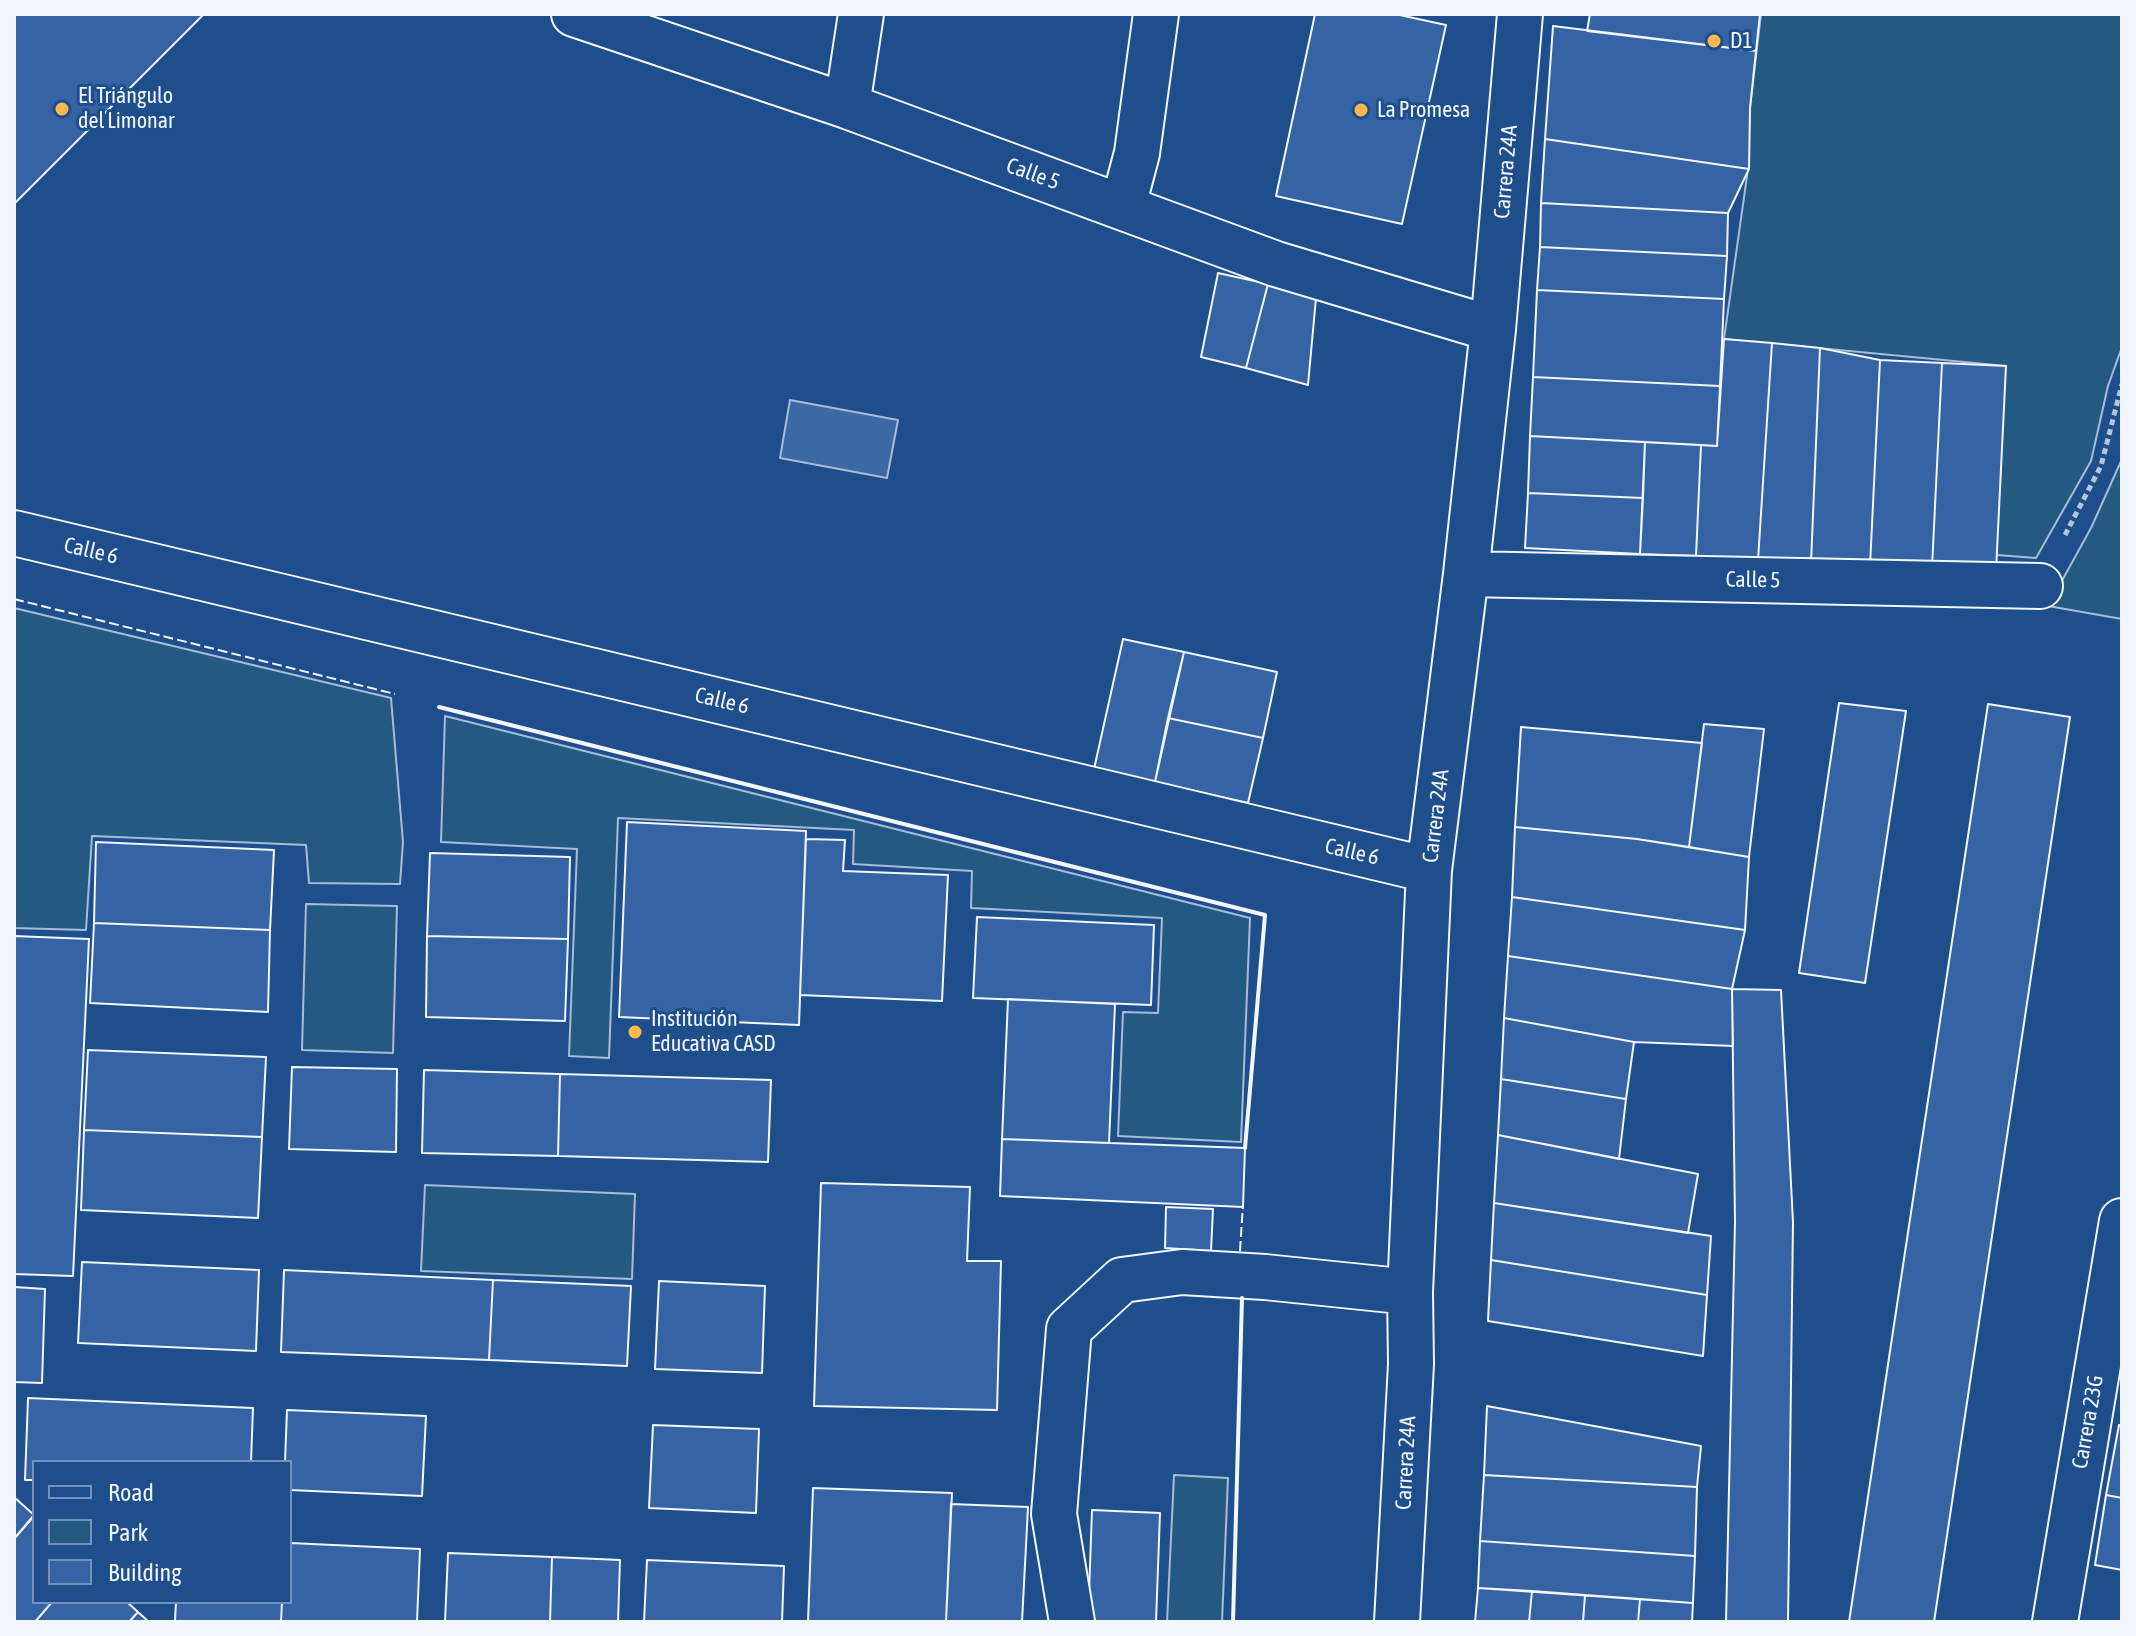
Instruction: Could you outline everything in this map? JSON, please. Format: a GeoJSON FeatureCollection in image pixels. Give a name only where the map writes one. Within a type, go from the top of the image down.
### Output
{"type":"FeatureCollection","features":[{"type":"Feature","properties":{"kind":"street","name":"Calle 5"},"geometry":{"type":"LineString","coordinates":[[574,14],[847,106],[1276,264],[1493,329]]}},
{"type":"Feature","properties":{"kind":"street"},"geometry":{"type":"LineString","coordinates":[[847,106],[861,14]]}},
{"type":"Feature","properties":{"kind":"street"},"geometry":{"type":"LineString","coordinates":[[1123,206],[1137,153],[1156,14]]}},
{"type":"Feature","properties":{"kind":"street","name":"Carrera 24A"},"geometry":{"type":"LineString","coordinates":[[1397,1622],[1411,1364],[1410,1292],[1429,870],[1493,329],[1520,14]]}},
{"type":"Feature","properties":{"kind":"street","name":"Calle 6"},"geometry":{"type":"LineString","coordinates":[[14,533],[1429,870]]}},
{"type":"Feature","properties":{"kind":"street","name":"Calle 5"},"geometry":{"type":"LineString","coordinates":[[1466,574],[2040,586]]}},
{"type":"Feature","properties":{"kind":"street","name":"Carrera 23G"},"geometry":{"type":"LineString","coordinates":[[2055,1622],[2122,1221]]}},
{"type":"Feature","properties":{"kind":"street"},"geometry":{"type":"LineString","coordinates":[[1072,1622],[1054,1514],[1069,1329],[1122,1280],[1182,1272],[1410,1292]]}},
{"type":"Feature","properties":{"kind":"path"},"geometry":{"type":"LineString","coordinates":[[2040,586],[2101,466],[2122,384]]}},
{"type":"Feature","properties":{"kind":"green space"},"geometry":{"type":"Polygon","coordinates":[[[1761,14],[2122,14],[2122,347],[2108,386],[2091,461],[2036,558],[1932,550],[2006,366],[1724,339],[1748,169],[1750,108],[1761,14]]]}},
{"type":"Feature","properties":{"kind":"green space"},"geometry":{"type":"Polygon","coordinates":[[[2122,459],[2122,619],[2048,606],[2091,528],[2122,459]]]}},
{"type":"Feature","properties":{"kind":"green space"},"geometry":{"type":"Polygon","coordinates":[[[14,608],[391,698],[403,842],[400,884],[309,883],[306,845],[92,836],[86,930],[14,928],[14,608]]]}},
{"type":"Feature","properties":{"kind":"green space"},"geometry":{"type":"Polygon","coordinates":[[[445,716],[1250,918],[1241,1142],[1118,1136],[1123,1012],[1158,1013],[1162,918],[971,908],[972,871],[853,864],[854,830],[618,818],[609,1058],[569,1056],[577,849],[441,842],[445,716]]]}},
{"type":"Feature","properties":{"kind":"green space"},"geometry":{"type":"Polygon","coordinates":[[[306,904],[397,906],[393,1053],[302,1050],[306,904]]]}},
{"type":"Feature","properties":{"kind":"green space"},"geometry":{"type":"Polygon","coordinates":[[[425,1185],[635,1194],[632,1279],[421,1271],[425,1185]]]}},
{"type":"Feature","properties":{"kind":"green space"},"geometry":{"type":"Polygon","coordinates":[[[1174,1475],[1228,1478],[1222,1622],[1167,1622],[1174,1475]]]}},
{"type":"Feature","properties":{"kind":"shaded area"},"geometry":{"type":"Polygon","coordinates":[[[790,400],[898,420],[887,478],[780,458],[790,400]]]}},
{"type":"Feature","properties":{"kind":"building","name":"El Triángulo del Limonar"},"geometry":{"type":"Polygon","coordinates":[[[14,14],[204,14],[14,204],[14,14]]]}},
{"type":"Feature","properties":{"kind":"building","name":"La Promesa"},"geometry":{"type":"Polygon","coordinates":[[[1315,14],[1395,14],[1446,25],[1402,224],[1276,196],[1315,14]]]}},
{"type":"Feature","properties":{"kind":"building","name":"D1"},"geometry":{"type":"Polygon","coordinates":[[[1590,14],[1760,14],[1756,51],[1587,31],[1590,14]]]}},
{"type":"Feature","properties":{"kind":"building"},"geometry":{"type":"Polygon","coordinates":[[[1553,26],[1756,51],[1750,108],[1749,169],[1545,139],[1553,26]]]}},
{"type":"Feature","properties":{"kind":"building"},"geometry":{"type":"Polygon","coordinates":[[[1545,139],[1749,169],[1728,213],[1541,203],[1545,139]]]}},
{"type":"Feature","properties":{"kind":"building"},"geometry":{"type":"Polygon","coordinates":[[[1541,203],[1728,213],[1727,256],[1540,247],[1541,203]]]}},
{"type":"Feature","properties":{"kind":"building"},"geometry":{"type":"Polygon","coordinates":[[[1540,247],[1727,256],[1724,299],[1537,290],[1540,247]]]}},
{"type":"Feature","properties":{"kind":"building"},"geometry":{"type":"Polygon","coordinates":[[[1218,273],[1268,284],[1246,368],[1201,357],[1218,273]]]}},
{"type":"Feature","properties":{"kind":"building"},"geometry":{"type":"Polygon","coordinates":[[[1268,284],[1316,298],[1308,385],[1246,368],[1268,284]]]}},
{"type":"Feature","properties":{"kind":"building"},"geometry":{"type":"Polygon","coordinates":[[[1537,290],[1724,299],[1720,386],[1533,377],[1537,290]]]}},
{"type":"Feature","properties":{"kind":"building"},"geometry":{"type":"Polygon","coordinates":[[[1724,339],[1772,343],[1758,560],[1696,556],[1701,445],[1717,446],[1724,339]]]}},
{"type":"Feature","properties":{"kind":"building"},"geometry":{"type":"Polygon","coordinates":[[[1772,343],[1820,348],[1811,563],[1758,560],[1772,343]]]}},
{"type":"Feature","properties":{"kind":"building"},"geometry":{"type":"Polygon","coordinates":[[[1820,348],[1880,360],[1870,566],[1811,563],[1820,348]]]}},
{"type":"Feature","properties":{"kind":"building"},"geometry":{"type":"Polygon","coordinates":[[[1880,360],[1942,363],[1932,568],[1870,566],[1880,360]]]}},
{"type":"Feature","properties":{"kind":"building"},"geometry":{"type":"Polygon","coordinates":[[[1942,363],[2006,366],[1996,571],[1932,568],[1942,363]]]}},
{"type":"Feature","properties":{"kind":"building"},"geometry":{"type":"Polygon","coordinates":[[[1533,377],[1720,386],[1717,446],[1530,436],[1533,377]]]}},
{"type":"Feature","properties":{"kind":"building"},"geometry":{"type":"Polygon","coordinates":[[[1530,436],[1645,442],[1643,498],[1528,493],[1530,436]]]}},
{"type":"Feature","properties":{"kind":"building"},"geometry":{"type":"Polygon","coordinates":[[[1645,442],[1701,445],[1696,556],[1640,554],[1645,442]]]}},
{"type":"Feature","properties":{"kind":"building"},"geometry":{"type":"Polygon","coordinates":[[[1528,493],[1643,498],[1640,554],[1525,548],[1528,493]]]}},
{"type":"Feature","properties":{"kind":"building"},"geometry":{"type":"Polygon","coordinates":[[[1123,639],[1184,652],[1155,782],[1094,769],[1123,639]]]}},
{"type":"Feature","properties":{"kind":"building"},"geometry":{"type":"Polygon","coordinates":[[[1184,652],[1277,672],[1263,738],[1168,718],[1184,652]]]}},
{"type":"Feature","properties":{"kind":"building"},"geometry":{"type":"Polygon","coordinates":[[[1839,703],[1906,711],[1865,983],[1799,973],[1839,703]]]}},
{"type":"Feature","properties":{"kind":"building"},"geometry":{"type":"Polygon","coordinates":[[[1988,704],[2070,717],[1934,1622],[1849,1622],[1988,704]]]}},
{"type":"Feature","properties":{"kind":"building"},"geometry":{"type":"Polygon","coordinates":[[[1168,718],[1263,738],[1248,803],[1155,782],[1168,718]]]}},
{"type":"Feature","properties":{"kind":"building"},"geometry":{"type":"Polygon","coordinates":[[[1704,724],[1764,729],[1749,857],[1689,847],[1704,724]]]}},
{"type":"Feature","properties":{"kind":"building"},"geometry":{"type":"Polygon","coordinates":[[[1521,727],[1702,743],[1689,847],[1515,827],[1521,727]]]}},
{"type":"Feature","properties":{"kind":"building"},"geometry":{"type":"Polygon","coordinates":[[[627,822],[806,831],[799,1025],[619,1017],[627,822]]]}},
{"type":"Feature","properties":{"kind":"building"},"geometry":{"type":"Polygon","coordinates":[[[1515,827],[1637,839],[1749,857],[1745,930],[1512,897],[1515,827]]]}},
{"type":"Feature","properties":{"kind":"building"},"geometry":{"type":"Polygon","coordinates":[[[806,839],[845,840],[843,871],[948,875],[942,1001],[800,995],[806,839]]]}},
{"type":"Feature","properties":{"kind":"building"},"geometry":{"type":"Polygon","coordinates":[[[96,842],[274,850],[270,930],[94,923],[96,842]]]}},
{"type":"Feature","properties":{"kind":"building"},"geometry":{"type":"Polygon","coordinates":[[[430,853],[570,857],[568,939],[427,936],[430,853]]]}},
{"type":"Feature","properties":{"kind":"building"},"geometry":{"type":"Polygon","coordinates":[[[1512,897],[1745,930],[1732,989],[1508,956],[1512,897]]]}},
{"type":"Feature","properties":{"kind":"building"},"geometry":{"type":"Polygon","coordinates":[[[977,917],[1154,925],[1151,1005],[973,998],[977,917]]]}},
{"type":"Feature","properties":{"kind":"building"},"geometry":{"type":"Polygon","coordinates":[[[94,923],[270,930],[268,1012],[90,1003],[94,923]]]}},
{"type":"Feature","properties":{"kind":"building"},"geometry":{"type":"Polygon","coordinates":[[[14,936],[89,939],[73,1276],[14,1274],[14,936]]]}},
{"type":"Feature","properties":{"kind":"building"},"geometry":{"type":"Polygon","coordinates":[[[427,936],[568,939],[565,1021],[426,1017],[427,936]]]}},
{"type":"Feature","properties":{"kind":"building"},"geometry":{"type":"Polygon","coordinates":[[[1508,956],[1732,989],[1733,1046],[1634,1042],[1504,1018],[1508,956]]]}},
{"type":"Feature","properties":{"kind":"building"},"geometry":{"type":"Polygon","coordinates":[[[1732,989],[1781,990],[1793,1222],[1788,1622],[1726,1622],[1735,1222],[1732,989]]]}},
{"type":"Feature","properties":{"kind":"building"},"geometry":{"type":"Polygon","coordinates":[[[1008,999],[1115,1004],[1109,1143],[1002,1139],[1008,999]]]}},
{"type":"Feature","properties":{"kind":"building"},"geometry":{"type":"Polygon","coordinates":[[[1504,1018],[1634,1042],[1626,1099],[1501,1079],[1504,1018]]]}},
{"type":"Feature","properties":{"kind":"building"},"geometry":{"type":"Polygon","coordinates":[[[88,1050],[266,1057],[262,1137],[84,1130],[88,1050]]]}},
{"type":"Feature","properties":{"kind":"building"},"geometry":{"type":"Polygon","coordinates":[[[292,1067],[397,1069],[396,1152],[289,1149],[292,1067]]]}},
{"type":"Feature","properties":{"kind":"building"},"geometry":{"type":"Polygon","coordinates":[[[424,1070],[560,1074],[558,1156],[422,1153],[424,1070]]]}},
{"type":"Feature","properties":{"kind":"building"},"geometry":{"type":"Polygon","coordinates":[[[560,1074],[771,1080],[768,1162],[558,1156],[560,1074]]]}},
{"type":"Feature","properties":{"kind":"building"},"geometry":{"type":"Polygon","coordinates":[[[1501,1079],[1626,1099],[1619,1159],[1498,1135],[1501,1079]]]}},
{"type":"Feature","properties":{"kind":"building"},"geometry":{"type":"Polygon","coordinates":[[[84,1130],[262,1137],[258,1218],[81,1210],[84,1130]]]}},
{"type":"Feature","properties":{"kind":"building"},"geometry":{"type":"Polygon","coordinates":[[[1498,1135],[1698,1174],[1688,1233],[1494,1203],[1498,1135]]]}},
{"type":"Feature","properties":{"kind":"building"},"geometry":{"type":"Polygon","coordinates":[[[1002,1139],[1245,1148],[1243,1207],[1000,1196],[1002,1139]]]}},
{"type":"Feature","properties":{"kind":"building"},"geometry":{"type":"Polygon","coordinates":[[[821,1183],[970,1187],[967,1261],[1001,1261],[997,1410],[814,1406],[821,1183]]]}},
{"type":"Feature","properties":{"kind":"building"},"geometry":{"type":"Polygon","coordinates":[[[1494,1203],[1711,1236],[1707,1295],[1491,1260],[1494,1203]]]}},
{"type":"Feature","properties":{"kind":"building"},"geometry":{"type":"Polygon","coordinates":[[[1166,1207],[1213,1209],[1211,1251],[1165,1248],[1166,1207]]]}},
{"type":"Feature","properties":{"kind":"building"},"geometry":{"type":"Polygon","coordinates":[[[1491,1260],[1707,1295],[1703,1356],[1488,1321],[1491,1260]]]}},
{"type":"Feature","properties":{"kind":"building"},"geometry":{"type":"Polygon","coordinates":[[[82,1262],[259,1270],[256,1351],[78,1343],[82,1262]]]}},
{"type":"Feature","properties":{"kind":"building"},"geometry":{"type":"Polygon","coordinates":[[[284,1270],[493,1280],[489,1360],[281,1352],[284,1270]]]}},
{"type":"Feature","properties":{"kind":"building"},"geometry":{"type":"Polygon","coordinates":[[[493,1280],[631,1286],[627,1366],[489,1360],[493,1280]]]}},
{"type":"Feature","properties":{"kind":"building"},"geometry":{"type":"Polygon","coordinates":[[[659,1281],[765,1286],[762,1373],[655,1369],[659,1281]]]}},
{"type":"Feature","properties":{"kind":"building"},"geometry":{"type":"Polygon","coordinates":[[[14,1287],[45,1289],[42,1383],[14,1382],[14,1287]]]}},
{"type":"Feature","properties":{"kind":"building"},"geometry":{"type":"Polygon","coordinates":[[[28,1398],[253,1408],[251,1460],[32,1460],[32,1480],[25,1480],[28,1398]]]}},
{"type":"Feature","properties":{"kind":"building"},"geometry":{"type":"Polygon","coordinates":[[[1487,1406],[1701,1446],[1697,1487],[1484,1475],[1487,1406]]]}},
{"type":"Feature","properties":{"kind":"building"},"geometry":{"type":"Polygon","coordinates":[[[287,1410],[426,1416],[422,1496],[292,1490],[292,1460],[285,1460],[287,1410]]]}},
{"type":"Feature","properties":{"kind":"building"},"geometry":{"type":"Polygon","coordinates":[[[653,1425],[759,1429],[756,1513],[649,1508],[653,1425]]]}},
{"type":"Feature","properties":{"kind":"building"},"geometry":{"type":"Polygon","coordinates":[[[2119,1425],[2122,1426],[2122,1498],[2106,1495],[2119,1425]]]}},
{"type":"Feature","properties":{"kind":"building"},"geometry":{"type":"Polygon","coordinates":[[[1484,1475],[1697,1487],[1695,1556],[1480,1541],[1484,1475]]]}},
{"type":"Feature","properties":{"kind":"building"},"geometry":{"type":"Polygon","coordinates":[[[813,1488],[952,1493],[946,1622],[808,1622],[813,1488]]]}},
{"type":"Feature","properties":{"kind":"building"},"geometry":{"type":"Polygon","coordinates":[[[2106,1495],[2122,1498],[2122,1570],[2095,1565],[2106,1495]]]}},
{"type":"Feature","properties":{"kind":"building"},"geometry":{"type":"Polygon","coordinates":[[[14,1497],[32,1513],[32,1517],[14,1539],[14,1497]]]}},
{"type":"Feature","properties":{"kind":"building"},"geometry":{"type":"Polygon","coordinates":[[[951,1504],[1028,1507],[1022,1622],[946,1622],[951,1504]]]}},
{"type":"Feature","properties":{"kind":"building"},"geometry":{"type":"Polygon","coordinates":[[[1092,1510],[1160,1513],[1156,1622],[1088,1622],[1092,1510]]]}},
{"type":"Feature","properties":{"kind":"building"},"geometry":{"type":"Polygon","coordinates":[[[32,1518],[32,1604],[50,1604],[35,1622],[14,1622],[14,1539],[32,1518]]]}},
{"type":"Feature","properties":{"kind":"building"},"geometry":{"type":"Polygon","coordinates":[[[1480,1541],[1695,1556],[1693,1603],[1478,1588],[1480,1541]]]}},
{"type":"Feature","properties":{"kind":"building"},"geometry":{"type":"Polygon","coordinates":[[[292,1543],[420,1549],[417,1622],[281,1622],[282,1604],[292,1604],[292,1543]]]}},
{"type":"Feature","properties":{"kind":"building"},"geometry":{"type":"Polygon","coordinates":[[[448,1553],[552,1557],[550,1622],[445,1622],[448,1553]]]}},
{"type":"Feature","properties":{"kind":"building"},"geometry":{"type":"Polygon","coordinates":[[[552,1557],[620,1560],[618,1622],[550,1622],[552,1557]]]}},
{"type":"Feature","properties":{"kind":"building"},"geometry":{"type":"Polygon","coordinates":[[[647,1560],[784,1566],[782,1622],[644,1622],[647,1560]]]}},
{"type":"Feature","properties":{"kind":"building"},"geometry":{"type":"Polygon","coordinates":[[[1478,1588],[1532,1591],[1529,1622],[1475,1622],[1478,1588]]]}},
{"type":"Feature","properties":{"kind":"building"},"geometry":{"type":"Polygon","coordinates":[[[1532,1591],[1585,1595],[1583,1622],[1529,1622],[1532,1591]]]}},
{"type":"Feature","properties":{"kind":"building"},"geometry":{"type":"Polygon","coordinates":[[[1585,1595],[1640,1599],[1638,1622],[1583,1622],[1585,1595]]]}},
{"type":"Feature","properties":{"kind":"building"},"geometry":{"type":"Polygon","coordinates":[[[1640,1599],[1693,1603],[1692,1622],[1638,1622],[1640,1599]]]}},
{"type":"Feature","properties":{"kind":"building"},"geometry":{"type":"Polygon","coordinates":[[[50,1604],[129,1604],[138,1612],[129,1622],[35,1622],[50,1604]]]}},
{"type":"Feature","properties":{"kind":"building"},"geometry":{"type":"Polygon","coordinates":[[[176,1604],[282,1604],[281,1622],[175,1621],[176,1604]]]}},
{"type":"Feature","properties":{"kind":"building"},"geometry":{"type":"Polygon","coordinates":[[[138,1612],[149,1622],[129,1622],[138,1612]]]}},
{"type":"Feature","properties":{"kind":"fence"},"geometry":{"type":"LineString","coordinates":[[14,599],[395,694]]}},
{"type":"Feature","properties":{"kind":"fence"},"geometry":{"type":"LineString","coordinates":[[1240,1251],[1243,1204]]}},
{"type":"Feature","properties":{"kind":"wall"},"geometry":{"type":"LineString","coordinates":[[439,707],[1265,915],[1245,1148]]}},
{"type":"Feature","properties":{"kind":"wall"},"geometry":{"type":"LineString","coordinates":[[1233,1622],[1242,1298]]}},
{"type":"Feature","properties":{"kind":"place","name":"D1"},"geometry":{"type":"Point","coordinates":[1714,41]}},
{"type":"Feature","properties":{"kind":"place","name":"El Triángulo del Limonar"},"geometry":{"type":"Point","coordinates":[62,109]}},
{"type":"Feature","properties":{"kind":"place","name":"La Promesa"},"geometry":{"type":"Point","coordinates":[1361,110]}},
{"type":"Feature","properties":{"kind":"place","name":"Institución Educativa CASD"},"geometry":{"type":"Point","coordinates":[635,1032]}}]}
